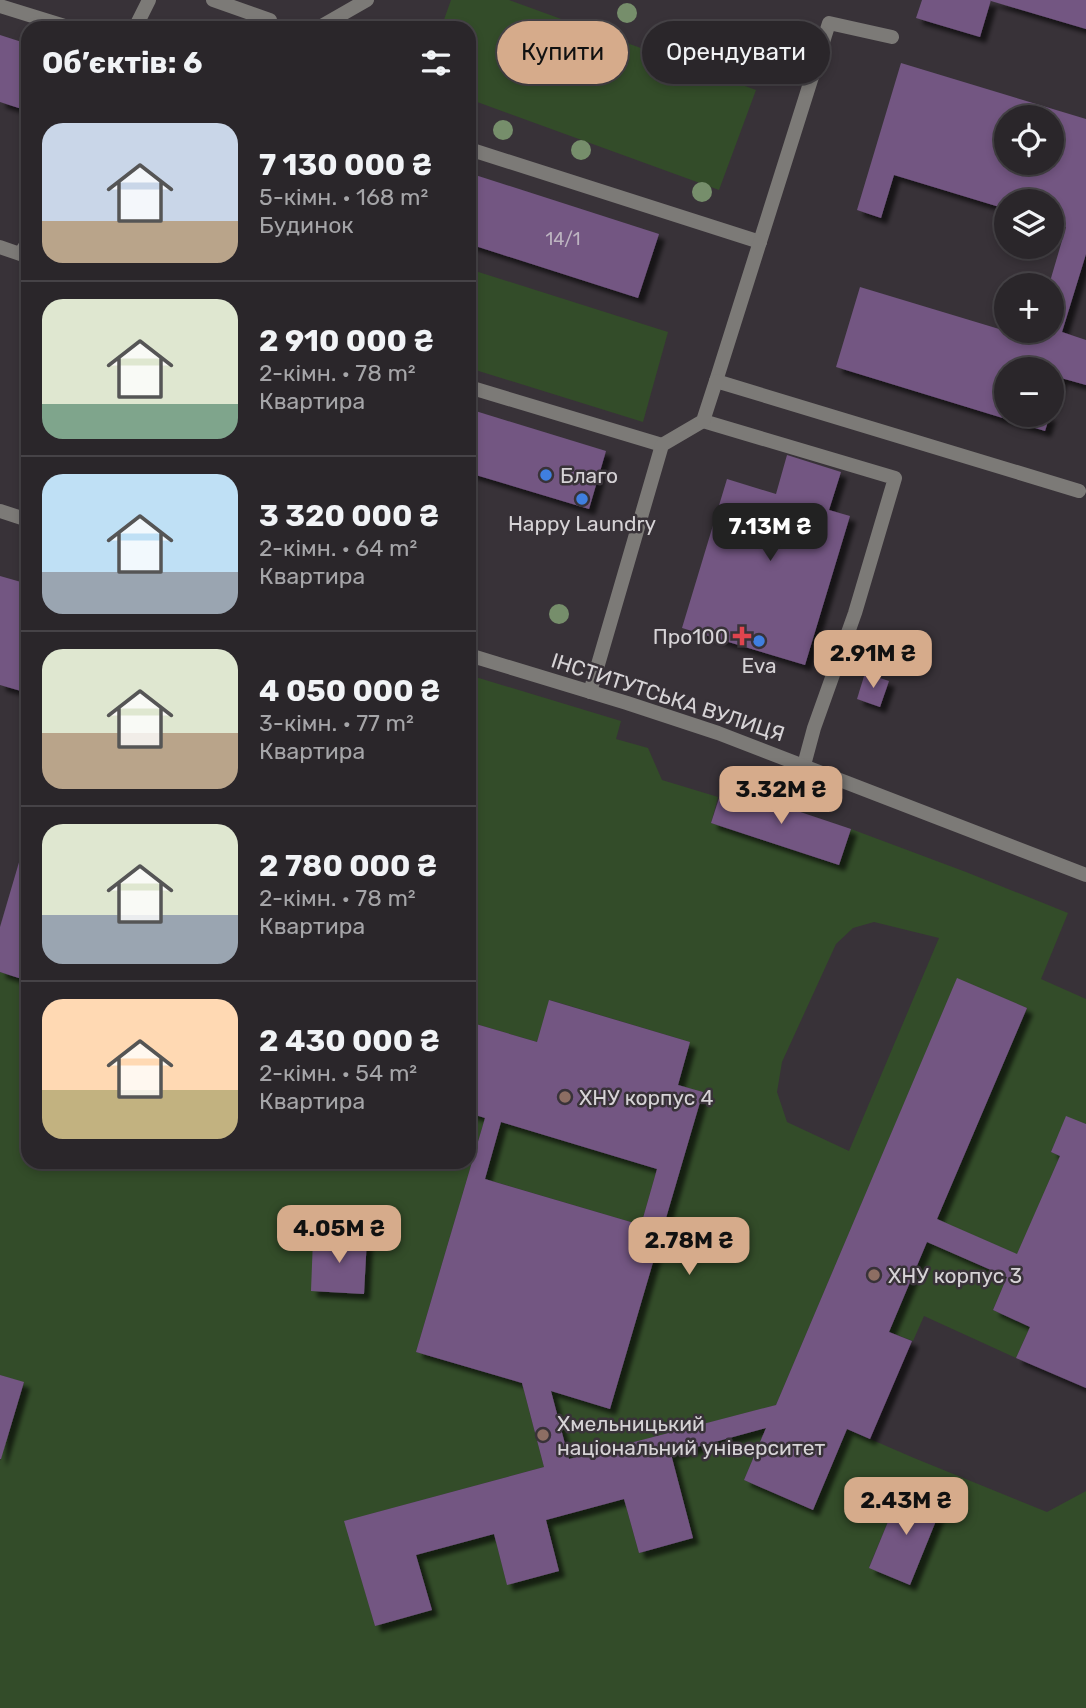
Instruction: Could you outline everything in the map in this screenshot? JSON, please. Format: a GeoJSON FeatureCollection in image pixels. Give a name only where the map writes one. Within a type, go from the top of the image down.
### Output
{"type":"FeatureCollection","features":[{"type":"Feature","properties":{"kind":"street"},"geometry":{"type":"LineString","coordinates":[[138,21],[149,0]]}},
{"type":"Feature","properties":{"kind":"street"},"geometry":{"type":"LineString","coordinates":[[330,21],[367,0]]}},
{"type":"Feature","properties":{"kind":"street"},"geometry":{"type":"LineString","coordinates":[[219,1],[270,21]]}},
{"type":"Feature","properties":{"kind":"street"},"geometry":{"type":"LineString","coordinates":[[0,6],[48,21]]}},
{"type":"Feature","properties":{"kind":"street"},"geometry":{"type":"LineString","coordinates":[[590,692],[662,445],[703,421],[829,23],[892,37]]}},
{"type":"Feature","properties":{"kind":"street"},"geometry":{"type":"LineString","coordinates":[[476,151],[760,242]]}},
{"type":"Feature","properties":{"kind":"street"},"geometry":{"type":"LineString","coordinates":[[0,247],[21,252]]}},
{"type":"Feature","properties":{"kind":"street"},"geometry":{"type":"LineString","coordinates":[[716,381],[1079,491]]}},
{"type":"Feature","properties":{"kind":"street"},"geometry":{"type":"LineString","coordinates":[[476,389],[662,445]]}},
{"type":"Feature","properties":{"kind":"street"},"geometry":{"type":"LineString","coordinates":[[703,421],[895,478],[855,613],[804,765]]}},
{"type":"Feature","properties":{"kind":"street"},"geometry":{"type":"LineString","coordinates":[[0,511],[21,518]]}},
{"type":"Feature","properties":{"kind":"street","name":"ІНСТИТУТСЬКА ВУЛИЦЯ"},"geometry":{"type":"LineString","coordinates":[[476,657],[718,733],[1086,875]]}},
{"type":"Feature","properties":{"kind":"green space"},"geometry":{"type":"Polygon","coordinates":[[[451,0],[509,0],[567,21],[497,21],[497,84],[628,84],[628,43],[642,48],[642,84],[740,84],[756,90],[719,190],[476,102],[476,21],[444,21],[451,0]]]}},
{"type":"Feature","properties":{"kind":"green space"},"geometry":{"type":"Polygon","coordinates":[[[476,271],[668,332],[643,422],[476,370],[476,271]]]}},
{"type":"Feature","properties":{"kind":"green space"},"geometry":{"type":"Polygon","coordinates":[[[476,677],[621,721],[616,739],[648,748],[662,780],[718,797],[711,823],[839,865],[851,829],[1068,913],[1041,979],[1086,999],[1086,1124],[1066,1117],[1051,1152],[1060,1156],[1017,1255],[974,1263],[1007,1277],[993,1310],[1030,1327],[1016,1358],[924,1316],[913,1341],[889,1332],[1027,1008],[957,979],[776,1405],[569,1459],[551,1391],[610,1409],[703,1092],[678,1085],[690,1042],[550,1000],[537,1042],[476,1024],[476,677]],[[874,922],[853,928],[836,944],[782,1062],[777,1092],[787,1122],[849,1151],[939,938],[874,922]]]}},
{"type":"Feature","properties":{"kind":"green space"},"geometry":{"type":"Polygon","coordinates":[[[0,972],[21,979],[21,1169],[470,1169],[416,1352],[522,1383],[544,1467],[345,1521],[375,1626],[432,1609],[416,1555],[494,1534],[507,1584],[558,1571],[546,1520],[624,1499],[639,1553],[693,1538],[671,1454],[766,1428],[744,1480],[813,1510],[847,1429],[1047,1512],[1086,1491],[1086,1708],[0,1708],[0,1461],[24,1383],[0,1375],[0,972]],[[901,1490],[869,1567],[910,1584],[942,1506],[901,1490]]]}},
{"type":"Feature","properties":{"kind":"green space"},"geometry":{"type":"Polygon","coordinates":[[[476,1115],[485,1118],[476,1149],[476,1115]]]}},
{"type":"Feature","properties":{"kind":"green space"},"geometry":{"type":"Polygon","coordinates":[[[501,1122],[657,1169],[641,1225],[485,1179],[501,1122]]]}},
{"type":"Feature","properties":{"kind":"building"},"geometry":{"type":"Polygon","coordinates":[[[922,0],[991,0],[980,37],[916,18],[922,0]]]}},
{"type":"Feature","properties":{"kind":"building"},"geometry":{"type":"Polygon","coordinates":[[[1086,0],[1086,29],[991,1],[1086,0]]]}},
{"type":"Feature","properties":{"kind":"building"},"geometry":{"type":"Polygon","coordinates":[[[0,35],[21,42],[21,109],[0,102],[0,35]]]}},
{"type":"Feature","properties":{"kind":"building"},"geometry":{"type":"Polygon","coordinates":[[[901,63],[1040,105],[994,105],[994,175],[1064,175],[1064,112],[1086,119],[1086,254],[1064,326],[1064,273],[1053,273],[1057,259],[1064,259],[1064,189],[994,189],[994,205],[894,175],[881,218],[857,210],[901,63]]]}},
{"type":"Feature","properties":{"kind":"building"},"geometry":{"type":"Polygon","coordinates":[[[476,175],[659,234],[638,298],[476,246],[476,175]]]}},
{"type":"Feature","properties":{"kind":"building"},"geometry":{"type":"Polygon","coordinates":[[[860,287],[994,328],[994,343],[1064,343],[1064,333],[1086,340],[1086,385],[1064,379],[1064,357],[994,357],[994,415],[836,367],[860,287]]]}},
{"type":"Feature","properties":{"kind":"building"},"geometry":{"type":"Polygon","coordinates":[[[476,411],[606,451],[589,509],[476,475],[476,411]]]}},
{"type":"Feature","properties":{"kind":"building"},"geometry":{"type":"Polygon","coordinates":[[[787,455],[841,472],[829,510],[850,516],[805,665],[682,628],[727,479],[776,494],[787,455]]]}},
{"type":"Feature","properties":{"kind":"building"},"geometry":{"type":"Polygon","coordinates":[[[0,576],[21,582],[21,691],[0,685],[0,576]]]}},
{"type":"Feature","properties":{"kind":"building"},"geometry":{"type":"Polygon","coordinates":[[[865,673],[889,681],[880,707],[857,699],[865,673]]]}},
{"type":"Feature","properties":{"kind":"building"},"geometry":{"type":"Polygon","coordinates":[[[723,786],[851,829],[839,865],[711,823],[723,786]]]}},
{"type":"Feature","properties":{"kind":"building"},"geometry":{"type":"Polygon","coordinates":[[[21,855],[21,979],[0,972],[0,927],[21,855]]]}},
{"type":"Feature","properties":{"kind":"building"},"geometry":{"type":"Polygon","coordinates":[[[957,978],[1027,1008],[937,1219],[1017,1254],[1060,1156],[1051,1152],[1066,1116],[1086,1124],[1086,1388],[1016,1358],[1030,1327],[993,1310],[1007,1277],[927,1242],[889,1332],[912,1341],[870,1439],[847,1429],[813,1510],[744,1480],[766,1428],[671,1454],[693,1538],[639,1553],[624,1499],[546,1520],[559,1571],[507,1585],[494,1534],[416,1555],[432,1610],[375,1626],[344,1521],[544,1467],[522,1383],[416,1352],[470,1169],[476,1169],[476,1149],[485,1118],[476,1115],[476,1024],[537,1042],[549,1000],[690,1042],[678,1085],[703,1092],[610,1409],[551,1391],[569,1459],[776,1405],[957,978]],[[501,1122],[485,1179],[641,1225],[657,1169],[501,1122]]]}},
{"type":"Feature","properties":{"kind":"building"},"geometry":{"type":"Polygon","coordinates":[[[337,1237],[367,1238],[364,1294],[311,1291],[313,1239],[337,1240],[337,1237]]]}},
{"type":"Feature","properties":{"kind":"building"},"geometry":{"type":"Polygon","coordinates":[[[0,1375],[24,1382],[1,1459],[0,1459],[0,1375]]]}},
{"type":"Feature","properties":{"kind":"building"},"geometry":{"type":"Polygon","coordinates":[[[901,1490],[942,1506],[910,1585],[869,1568],[901,1490]]]}},
{"type":"Feature","properties":{"kind":"place","name":"Благо"},"geometry":{"type":"Point","coordinates":[546,475]}},
{"type":"Feature","properties":{"kind":"place","name":"Happy Laundry"},"geometry":{"type":"Point","coordinates":[582,499]}},
{"type":"Feature","properties":{"kind":"place","name":"Про100"},"geometry":{"type":"Point","coordinates":[742,636]}},
{"type":"Feature","properties":{"kind":"place","name":"Eva"},"geometry":{"type":"Point","coordinates":[759,641]}},
{"type":"Feature","properties":{"kind":"place","name":"ХНУ корпус 4"},"geometry":{"type":"Point","coordinates":[565,1097]}},
{"type":"Feature","properties":{"kind":"place","name":"ХНУ корпус 3"},"geometry":{"type":"Point","coordinates":[874,1275]}},
{"type":"Feature","properties":{"kind":"place","name":"Хмельницький національний університет"},"geometry":{"type":"Point","coordinates":[543,1435]}}]}
